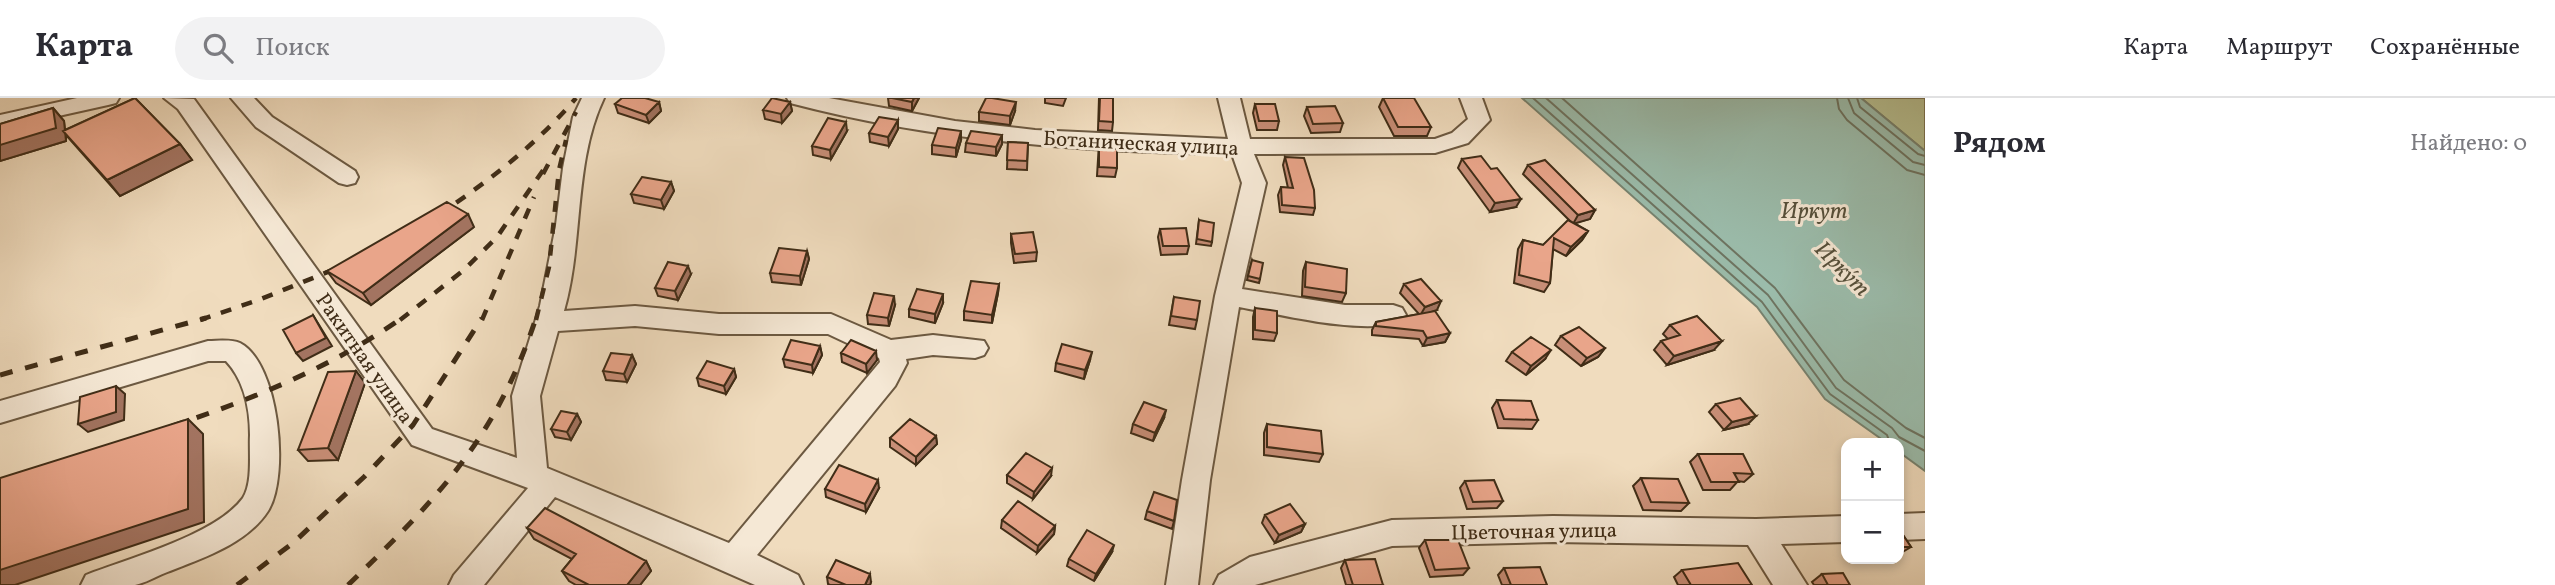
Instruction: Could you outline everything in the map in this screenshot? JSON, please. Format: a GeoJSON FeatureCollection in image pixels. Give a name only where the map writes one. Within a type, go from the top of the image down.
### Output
{"type":"FeatureCollection","features":[{"type":"Feature","properties":{"kind":"street"},"geometry":{"type":"LineString","coordinates":[[0,122],[108,98]]}},
{"type":"Feature","properties":{"kind":"street","name":"Ракитная улица"},"geometry":{"type":"LineString","coordinates":[[175,98],[186,104],[422,437],[469,457],[541,479],[735,559],[787,585]]}},
{"type":"Feature","properties":{"kind":"street"},"geometry":{"type":"LineString","coordinates":[[242,98],[264,122],[347,177]]}},
{"type":"Feature","properties":{"kind":"street"},"geometry":{"type":"LineString","coordinates":[[465,585],[541,479],[526,396],[553,306],[568,226],[574,168],[584,117],[593,98]]}},
{"type":"Feature","properties":{"kind":"street","name":"Ботаническая улица"},"geometry":{"type":"LineString","coordinates":[[799,98],[917,123],[1016,136],[1241,149],[1435,146],[1459,140],[1472,131],[1479,120]]}},
{"type":"Feature","properties":{"kind":"street"},"geometry":{"type":"LineString","coordinates":[[1182,585],[1196,480],[1228,296],[1254,183],[1241,149],[1228,98]]}},
{"type":"Feature","properties":{"kind":"street"},"geometry":{"type":"LineString","coordinates":[[1471,98],[1479,120]]}},
{"type":"Feature","properties":{"kind":"street"},"geometry":{"type":"LineString","coordinates":[[1228,296],[1345,314],[1392,315]]}},
{"type":"Feature","properties":{"kind":"street"},"geometry":{"type":"LineString","coordinates":[[547,322],[635,316],[719,324],[831,324],[889,351],[933,345],[975,348]]}},
{"type":"Feature","properties":{"kind":"street"},"geometry":{"type":"LineString","coordinates":[[0,412],[208,351],[232,351],[250,369],[264,419],[263,478],[257,503],[236,524],[204,544],[97,585]]}},
{"type":"Feature","properties":{"kind":"street"},"geometry":{"type":"LineString","coordinates":[[735,559],[885,379],[894,363],[889,351]]}},
{"type":"Feature","properties":{"kind":"street"},"geometry":{"type":"LineString","coordinates":[[1904,527],[1925,526]]}},
{"type":"Feature","properties":{"kind":"street","name":"Цветочная улица"},"geometry":{"type":"LineString","coordinates":[[1230,585],[1250,571],[1392,533],[1553,529],[1756,532],[1841,529]]}},
{"type":"Feature","properties":{"kind":"street"},"geometry":{"type":"LineString","coordinates":[[1756,532],[1791,585]]}},
{"type":"Feature","properties":{"kind":"shaded area"},"geometry":{"type":"Polygon","coordinates":[[[1861,98],[1925,98],[1925,151],[1861,98]]]}},
{"type":"Feature","properties":{"kind":"water","name":"Иркут"},"geometry":{"type":"Polygon","coordinates":[[[1522,98],[1861,98],[1925,151],[1925,471],[1904,456],[1904,438],[1880,438],[1825,399],[1757,307],[1522,98]]]}},
{"type":"Feature","properties":{"kind":"building"},"geometry":{"type":"Polygon","coordinates":[[[135,98],[180,144],[107,180],[63,131],[135,98]]]}},
{"type":"Feature","properties":{"kind":"building"},"geometry":{"type":"Polygon","coordinates":[[[622,98],[645,98],[659,102],[646,115],[615,104],[622,98]]]}},
{"type":"Feature","properties":{"kind":"building"},"geometry":{"type":"Polygon","coordinates":[[[772,98],[790,102],[781,114],[763,110],[772,98]]]}},
{"type":"Feature","properties":{"kind":"building"},"geometry":{"type":"Polygon","coordinates":[[[892,98],[914,98],[912,102],[892,98]]]}},
{"type":"Feature","properties":{"kind":"building"},"geometry":{"type":"Polygon","coordinates":[[[986,98],[1016,102],[1010,116],[979,112],[986,98]]]}},
{"type":"Feature","properties":{"kind":"building"},"geometry":{"type":"Polygon","coordinates":[[[1100,98],[1113,98],[1113,122],[1099,121],[1100,98]]]}},
{"type":"Feature","properties":{"kind":"building"},"geometry":{"type":"Polygon","coordinates":[[[1383,98],[1414,98],[1431,127],[1398,127],[1383,98]]]}},
{"type":"Feature","properties":{"kind":"building"},"geometry":{"type":"Polygon","coordinates":[[[1255,104],[1275,104],[1279,121],[1259,121],[1255,104]]]}},
{"type":"Feature","properties":{"kind":"building"},"geometry":{"type":"Polygon","coordinates":[[[1335,106],[1343,123],[1313,124],[1307,107],[1335,106]]]}},
{"type":"Feature","properties":{"kind":"building"},"geometry":{"type":"Polygon","coordinates":[[[53,108],[56,128],[0,145],[0,124],[53,108]]]}},
{"type":"Feature","properties":{"kind":"building"},"geometry":{"type":"Polygon","coordinates":[[[879,117],[898,120],[888,137],[869,133],[879,117]]]}},
{"type":"Feature","properties":{"kind":"building"},"geometry":{"type":"Polygon","coordinates":[[[828,118],[846,122],[830,150],[812,146],[828,118]]]}},
{"type":"Feature","properties":{"kind":"building"},"geometry":{"type":"Polygon","coordinates":[[[938,128],[961,131],[956,148],[932,145],[938,128]]]}},
{"type":"Feature","properties":{"kind":"building"},"geometry":{"type":"Polygon","coordinates":[[[971,131],[1002,135],[996,147],[966,143],[971,131]]]}},
{"type":"Feature","properties":{"kind":"building"},"geometry":{"type":"Polygon","coordinates":[[[1008,142],[1028,143],[1027,161],[1007,160],[1008,142]]]}},
{"type":"Feature","properties":{"kind":"building"},"geometry":{"type":"Polygon","coordinates":[[[1099,143],[1114,144],[1114,149],[1117,149],[1117,168],[1099,167],[1099,143]]]}},
{"type":"Feature","properties":{"kind":"building"},"geometry":{"type":"Polygon","coordinates":[[[1481,156],[1491,169],[1497,168],[1521,199],[1495,203],[1462,159],[1481,156]]]}},
{"type":"Feature","properties":{"kind":"building"},"geometry":{"type":"Polygon","coordinates":[[[1285,157],[1304,158],[1314,190],[1315,208],[1282,205],[1281,187],[1293,188],[1285,157]]]}},
{"type":"Feature","properties":{"kind":"building"},"geometry":{"type":"Polygon","coordinates":[[[1545,160],[1595,210],[1578,215],[1528,165],[1545,160]]]}},
{"type":"Feature","properties":{"kind":"building"},"geometry":{"type":"Polygon","coordinates":[[[642,177],[671,182],[661,200],[631,194],[642,177]]]}},
{"type":"Feature","properties":{"kind":"building"},"geometry":{"type":"Polygon","coordinates":[[[447,202],[468,214],[363,293],[327,271],[447,202]]]}},
{"type":"Feature","properties":{"kind":"building"},"geometry":{"type":"Polygon","coordinates":[[[1199,220],[1214,223],[1212,242],[1197,239],[1199,220]]]}},
{"type":"Feature","properties":{"kind":"building"},"geometry":{"type":"Polygon","coordinates":[[[1568,220],[1588,231],[1571,247],[1554,238],[1550,283],[1519,275],[1523,240],[1543,245],[1568,220]]]}},
{"type":"Feature","properties":{"kind":"building"},"geometry":{"type":"Polygon","coordinates":[[[1186,228],[1189,246],[1163,246],[1160,229],[1186,228]]]}},
{"type":"Feature","properties":{"kind":"building"},"geometry":{"type":"Polygon","coordinates":[[[1033,232],[1037,252],[1015,254],[1011,234],[1033,232]]]}},
{"type":"Feature","properties":{"kind":"building"},"geometry":{"type":"Polygon","coordinates":[[[779,248],[807,251],[800,276],[770,273],[779,248]]]}},
{"type":"Feature","properties":{"kind":"building"},"geometry":{"type":"Polygon","coordinates":[[[1252,260],[1263,263],[1260,279],[1248,276],[1252,260]]]}},
{"type":"Feature","properties":{"kind":"building"},"geometry":{"type":"Polygon","coordinates":[[[668,262],[688,266],[675,291],[655,288],[668,262]]]}},
{"type":"Feature","properties":{"kind":"building"},"geometry":{"type":"Polygon","coordinates":[[[1306,262],[1347,269],[1346,293],[1305,287],[1306,262]]]}},
{"type":"Feature","properties":{"kind":"building"},"geometry":{"type":"Polygon","coordinates":[[[1421,279],[1441,301],[1425,307],[1404,284],[1421,279]]]}},
{"type":"Feature","properties":{"kind":"building"},"geometry":{"type":"Polygon","coordinates":[[[971,281],[999,284],[992,315],[964,311],[971,281]]]}},
{"type":"Feature","properties":{"kind":"building"},"geometry":{"type":"Polygon","coordinates":[[[917,289],[943,294],[935,314],[909,309],[917,289]]]}},
{"type":"Feature","properties":{"kind":"building"},"geometry":{"type":"Polygon","coordinates":[[[874,293],[894,296],[888,318],[867,315],[874,293]]]}},
{"type":"Feature","properties":{"kind":"building"},"geometry":{"type":"Polygon","coordinates":[[[1174,297],[1200,301],[1197,320],[1171,316],[1174,297]]]}},
{"type":"Feature","properties":{"kind":"building"},"geometry":{"type":"Polygon","coordinates":[[[1255,308],[1277,311],[1277,333],[1255,330],[1255,308]]]}},
{"type":"Feature","properties":{"kind":"building"},"geometry":{"type":"Polygon","coordinates":[[[1435,311],[1450,333],[1427,338],[1423,331],[1376,326],[1376,322],[1435,311]]]}},
{"type":"Feature","properties":{"kind":"building"},"geometry":{"type":"Polygon","coordinates":[[[313,315],[326,338],[296,353],[283,330],[313,315]]]}},
{"type":"Feature","properties":{"kind":"building"},"geometry":{"type":"Polygon","coordinates":[[[1697,316],[1722,341],[1674,356],[1661,341],[1680,335],[1670,325],[1697,316]]]}},
{"type":"Feature","properties":{"kind":"building"},"geometry":{"type":"Polygon","coordinates":[[[1579,327],[1605,348],[1587,358],[1561,336],[1579,327]]]}},
{"type":"Feature","properties":{"kind":"building"},"geometry":{"type":"Polygon","coordinates":[[[1531,337],[1551,350],[1531,366],[1512,352],[1531,337]]]}},
{"type":"Feature","properties":{"kind":"building"},"geometry":{"type":"Polygon","coordinates":[[[791,340],[820,346],[812,365],[783,359],[791,340]]]}},
{"type":"Feature","properties":{"kind":"building"},"geometry":{"type":"Polygon","coordinates":[[[851,340],[876,351],[866,364],[841,353],[851,340]]]}},
{"type":"Feature","properties":{"kind":"building"},"geometry":{"type":"Polygon","coordinates":[[[1062,344],[1092,352],[1085,370],[1056,363],[1062,344]]]}},
{"type":"Feature","properties":{"kind":"building"},"geometry":{"type":"Polygon","coordinates":[[[611,353],[632,355],[624,374],[603,371],[611,353]]]}},
{"type":"Feature","properties":{"kind":"building"},"geometry":{"type":"Polygon","coordinates":[[[707,361],[734,369],[724,386],[697,378],[707,361]]]}},
{"type":"Feature","properties":{"kind":"building"},"geometry":{"type":"Polygon","coordinates":[[[356,371],[328,448],[298,450],[328,372],[356,371]]]}},
{"type":"Feature","properties":{"kind":"building"},"geometry":{"type":"Polygon","coordinates":[[[116,386],[116,412],[78,424],[80,397],[116,386]]]}},
{"type":"Feature","properties":{"kind":"building"},"geometry":{"type":"Polygon","coordinates":[[[1740,398],[1756,416],[1732,422],[1716,404],[1740,398]]]}},
{"type":"Feature","properties":{"kind":"building"},"geometry":{"type":"Polygon","coordinates":[[[1497,400],[1531,401],[1538,420],[1504,419],[1497,400]]]}},
{"type":"Feature","properties":{"kind":"building"},"geometry":{"type":"Polygon","coordinates":[[[1144,402],[1166,410],[1155,433],[1133,424],[1144,402]]]}},
{"type":"Feature","properties":{"kind":"building"},"geometry":{"type":"Polygon","coordinates":[[[561,411],[577,414],[567,432],[551,429],[561,411]]]}},
{"type":"Feature","properties":{"kind":"building"},"geometry":{"type":"Polygon","coordinates":[[[188,419],[188,509],[0,570],[0,478],[188,419]]]}},
{"type":"Feature","properties":{"kind":"building"},"geometry":{"type":"Polygon","coordinates":[[[910,419],[936,436],[916,457],[890,438],[910,419]]]}},
{"type":"Feature","properties":{"kind":"building"},"geometry":{"type":"Polygon","coordinates":[[[1267,424],[1321,431],[1323,454],[1267,447],[1267,424]]]}},
{"type":"Feature","properties":{"kind":"building"},"geometry":{"type":"Polygon","coordinates":[[[1026,453],[1052,468],[1034,492],[1007,475],[1026,453]]]}},
{"type":"Feature","properties":{"kind":"building"},"geometry":{"type":"Polygon","coordinates":[[[1698,454],[1743,454],[1753,474],[1734,473],[1739,482],[1711,482],[1698,454]]]}},
{"type":"Feature","properties":{"kind":"building"},"geometry":{"type":"Polygon","coordinates":[[[839,465],[878,480],[865,504],[825,489],[839,465]]]}},
{"type":"Feature","properties":{"kind":"building"},"geometry":{"type":"Polygon","coordinates":[[[1641,478],[1678,479],[1689,503],[1651,502],[1641,478]]]}},
{"type":"Feature","properties":{"kind":"building"},"geometry":{"type":"Polygon","coordinates":[[[1494,480],[1503,501],[1473,502],[1465,481],[1494,480]]]}},
{"type":"Feature","properties":{"kind":"building"},"geometry":{"type":"Polygon","coordinates":[[[1154,492],[1177,500],[1174,521],[1147,511],[1154,492]]]}},
{"type":"Feature","properties":{"kind":"building"},"geometry":{"type":"Polygon","coordinates":[[[1018,501],[1055,526],[1038,546],[1002,520],[1018,501]]]}},
{"type":"Feature","properties":{"kind":"building"},"geometry":{"type":"Polygon","coordinates":[[[1290,504],[1305,524],[1279,535],[1265,515],[1290,504]]]}},
{"type":"Feature","properties":{"kind":"building"},"geometry":{"type":"Polygon","coordinates":[[[545,508],[646,561],[627,585],[589,585],[562,571],[576,554],[527,528],[545,508]]]}},
{"type":"Feature","properties":{"kind":"building"},"geometry":{"type":"Polygon","coordinates":[[[1087,530],[1114,545],[1096,574],[1069,559],[1087,530]]]}},
{"type":"Feature","properties":{"kind":"building"},"geometry":{"type":"Polygon","coordinates":[[[1904,536],[1911,547],[1904,547],[1904,536]]]}},
{"type":"Feature","properties":{"kind":"building"},"geometry":{"type":"Polygon","coordinates":[[[1425,540],[1458,540],[1469,568],[1435,570],[1425,540]]]}},
{"type":"Feature","properties":{"kind":"building"},"geometry":{"type":"Polygon","coordinates":[[[1375,559],[1383,585],[1353,585],[1345,560],[1375,559]]]}},
{"type":"Feature","properties":{"kind":"building"},"geometry":{"type":"Polygon","coordinates":[[[836,560],[870,574],[865,585],[846,585],[827,577],[836,560]]]}},
{"type":"Feature","properties":{"kind":"building"},"geometry":{"type":"Polygon","coordinates":[[[1738,563],[1752,585],[1691,585],[1682,570],[1738,563]]]}},
{"type":"Feature","properties":{"kind":"building"},"geometry":{"type":"Polygon","coordinates":[[[1540,567],[1547,585],[1511,585],[1504,568],[1540,567]]]}},
{"type":"Feature","properties":{"kind":"building"},"geometry":{"type":"Polygon","coordinates":[[[1843,573],[1850,585],[1828,585],[1822,574],[1843,573]]]}},
{"type":"Feature","properties":{"kind":"railway"},"geometry":{"type":"LineString","coordinates":[[438,215],[511,161],[545,131],[576,98]]}},
{"type":"Feature","properties":{"kind":"railway"},"geometry":{"type":"LineString","coordinates":[[543,174],[576,112]]}},
{"type":"Feature","properties":{"kind":"railway"},"geometry":{"type":"LineString","coordinates":[[536,320],[549,267],[559,170],[566,140]]}},
{"type":"Feature","properties":{"kind":"railway"},"geometry":{"type":"LineString","coordinates":[[400,320],[464,270],[497,237],[546,166]]}},
{"type":"Feature","properties":{"kind":"railway"},"geometry":{"type":"LineString","coordinates":[[482,320],[534,197]]}},
{"type":"Feature","properties":{"kind":"railway"},"geometry":{"type":"LineString","coordinates":[[205,318],[345,265]]}},
{"type":"Feature","properties":{"kind":"railway"},"geometry":{"type":"LineString","coordinates":[[0,375],[205,318]]}},
{"type":"Feature","properties":{"kind":"railway"},"geometry":{"type":"LineString","coordinates":[[200,320],[205,318]]}},
{"type":"Feature","properties":{"kind":"railway"},"geometry":{"type":"LineString","coordinates":[[172,426],[232,405],[320,367],[402,318]]}},
{"type":"Feature","properties":{"kind":"railway"},"geometry":{"type":"LineString","coordinates":[[237,585],[293,543],[364,477],[413,425],[482,318]]}},
{"type":"Feature","properties":{"kind":"railway"},"geometry":{"type":"LineString","coordinates":[[348,585],[409,524],[460,465],[502,399],[536,318]]}},
{"type":"Feature","properties":{"kind":"water label","name":"Ирку́т"},"geometry":{"type":"Point","coordinates":[1843,268]}}]}
